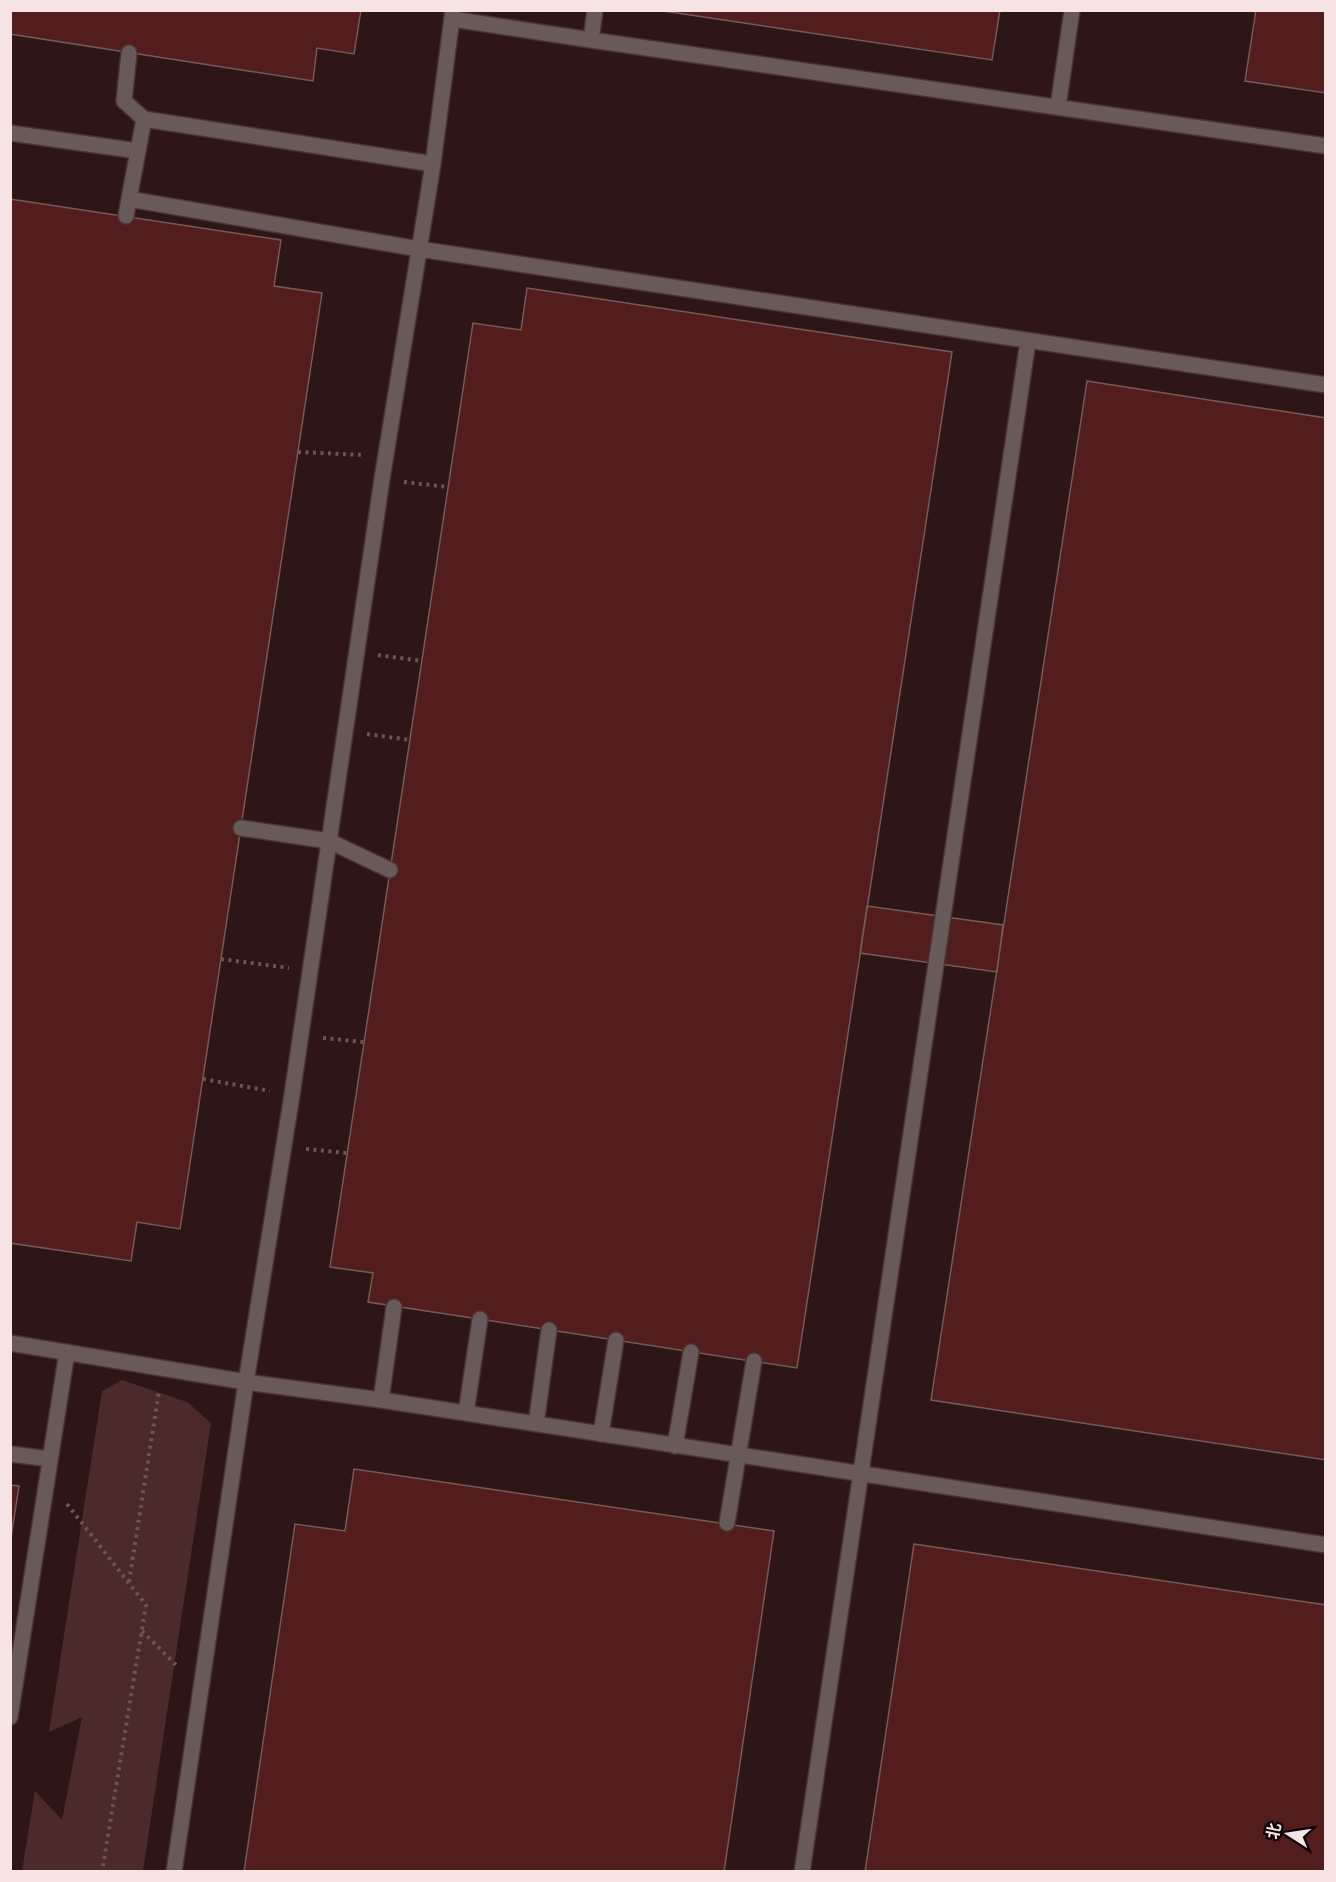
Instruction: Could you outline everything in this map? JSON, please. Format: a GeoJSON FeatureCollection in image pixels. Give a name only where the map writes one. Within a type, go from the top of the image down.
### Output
{"type":"FeatureCollection","features":[{"type":"Feature","properties":{"kind":"lane"},"geometry":{"type":"LineString","coordinates":[[591,40],[595,10]]}},
{"type":"Feature","properties":{"kind":"lane"},"geometry":{"type":"LineString","coordinates":[[1058,107],[1072,10]]}},
{"type":"Feature","properties":{"kind":"lane"},"geometry":{"type":"LineString","coordinates":[[174,1872],[246,1382],[301,1036],[382,479],[434,164],[452,15],[591,40],[1326,146]]}},
{"type":"Feature","properties":{"kind":"lane"},"geometry":{"type":"LineString","coordinates":[[129,53],[123,101],[144,119],[434,164]]}},
{"type":"Feature","properties":{"kind":"lane"},"geometry":{"type":"LineString","coordinates":[[126,216],[144,119]]}},
{"type":"Feature","properties":{"kind":"lane"},"geometry":{"type":"LineString","coordinates":[[10,133],[138,151]]}},
{"type":"Feature","properties":{"kind":"lane"},"geometry":{"type":"LineString","coordinates":[[129,199],[419,249],[1326,385]]}},
{"type":"Feature","properties":{"kind":"lane"},"geometry":{"type":"LineString","coordinates":[[802,1872],[1028,341]]}},
{"type":"Feature","properties":{"kind":"lane"},"geometry":{"type":"LineString","coordinates":[[241,828],[329,841],[390,870]]}},
{"type":"Feature","properties":{"kind":"lane"},"geometry":{"type":"LineString","coordinates":[[381,1400],[394,1307]]}},
{"type":"Feature","properties":{"kind":"lane"},"geometry":{"type":"LineString","coordinates":[[466,1413],[480,1320]]}},
{"type":"Feature","properties":{"kind":"lane"},"geometry":{"type":"LineString","coordinates":[[536,1424],[549,1330]]}},
{"type":"Feature","properties":{"kind":"lane"},"geometry":{"type":"LineString","coordinates":[[601,1434],[616,1340]]}},
{"type":"Feature","properties":{"kind":"lane"},"geometry":{"type":"LineString","coordinates":[[10,1343],[246,1382],[381,1400],[1326,1545]]}},
{"type":"Feature","properties":{"kind":"lane"},"geometry":{"type":"LineString","coordinates":[[10,1717],[67,1352]]}},
{"type":"Feature","properties":{"kind":"lane"},"geometry":{"type":"LineString","coordinates":[[675,1446],[692,1352]]}},
{"type":"Feature","properties":{"kind":"lane"},"geometry":{"type":"LineString","coordinates":[[727,1523],[754,1361]]}},
{"type":"Feature","properties":{"kind":"lane"},"geometry":{"type":"LineString","coordinates":[[10,1454],[50,1459]]}},
{"type":"Feature","properties":{"kind":"path"},"geometry":{"type":"LineString","coordinates":[[298,452],[387,456]]}},
{"type":"Feature","properties":{"kind":"path"},"geometry":{"type":"LineString","coordinates":[[382,479],[449,487]]}},
{"type":"Feature","properties":{"kind":"path"},"geometry":{"type":"LineString","coordinates":[[357,652],[422,661]]}},
{"type":"Feature","properties":{"kind":"path"},"geometry":{"type":"LineString","coordinates":[[345,731],[410,740]]}},
{"type":"Feature","properties":{"kind":"path"},"geometry":{"type":"LineString","coordinates":[[221,959],[310,972]]}},
{"type":"Feature","properties":{"kind":"path"},"geometry":{"type":"LineString","coordinates":[[301,1036],[364,1042]]}},
{"type":"Feature","properties":{"kind":"path"},"geometry":{"type":"LineString","coordinates":[[203,1079],[292,1095]]}},
{"type":"Feature","properties":{"kind":"path"},"geometry":{"type":"LineString","coordinates":[[284,1147],[347,1154]]}},
{"type":"Feature","properties":{"kind":"path"},"geometry":{"type":"LineString","coordinates":[[129,1583],[162,1368]]}},
{"type":"Feature","properties":{"kind":"path"},"geometry":{"type":"LineString","coordinates":[[46,1481],[75,1512],[146,1605],[102,1872]]}},
{"type":"Feature","properties":{"kind":"path"},"geometry":{"type":"LineString","coordinates":[[141,1631],[201,1689]]}},
{"type":"Feature","properties":{"kind":"shaded area"},"geometry":{"type":"Polygon","coordinates":[[[122,1380],[187,1402],[211,1423],[143,1871],[22,1871],[35,1791],[62,1820],[82,1717],[49,1732],[102,1391],[122,1380]]]}},
{"type":"Feature","properties":{"kind":"building"},"geometry":{"type":"Polygon","coordinates":[[[10,10],[361,10],[354,54],[317,48],[313,81],[10,34],[10,10]]]}},
{"type":"Feature","properties":{"kind":"building"},"geometry":{"type":"Polygon","coordinates":[[[657,10],[1000,10],[992,60],[657,10]]]}},
{"type":"Feature","properties":{"kind":"building"},"geometry":{"type":"Polygon","coordinates":[[[1256,10],[1326,10],[1326,93],[1245,81],[1256,10]]]}},
{"type":"Feature","properties":{"kind":"building"},"geometry":{"type":"Polygon","coordinates":[[[10,199],[281,240],[274,286],[322,293],[180,1229],[137,1222],[131,1261],[10,1243],[10,199]]]}},
{"type":"Feature","properties":{"kind":"building"},"geometry":{"type":"Polygon","coordinates":[[[527,288],[952,352],[797,1368],[368,1302],[373,1273],[330,1267],[473,323],[521,330],[527,288]]]}},
{"type":"Feature","properties":{"kind":"building"},"geometry":{"type":"Polygon","coordinates":[[[1087,381],[1326,418],[1326,1460],[931,1400],[1087,381]]]}},
{"type":"Feature","properties":{"kind":"building"},"geometry":{"type":"Polygon","coordinates":[[[867,906],[1003,925],[997,972],[860,953],[867,906]]]}},
{"type":"Feature","properties":{"kind":"building"},"geometry":{"type":"Polygon","coordinates":[[[354,1469],[774,1531],[724,1872],[244,1872],[295,1524],[345,1531],[354,1469]]]}},
{"type":"Feature","properties":{"kind":"building"},"geometry":{"type":"Polygon","coordinates":[[[10,1485],[19,1486],[10,1544],[10,1485]]]}},
{"type":"Feature","properties":{"kind":"building"},"geometry":{"type":"Polygon","coordinates":[[[914,1544],[1326,1605],[1326,1872],[865,1872],[914,1544]]]}}]}
